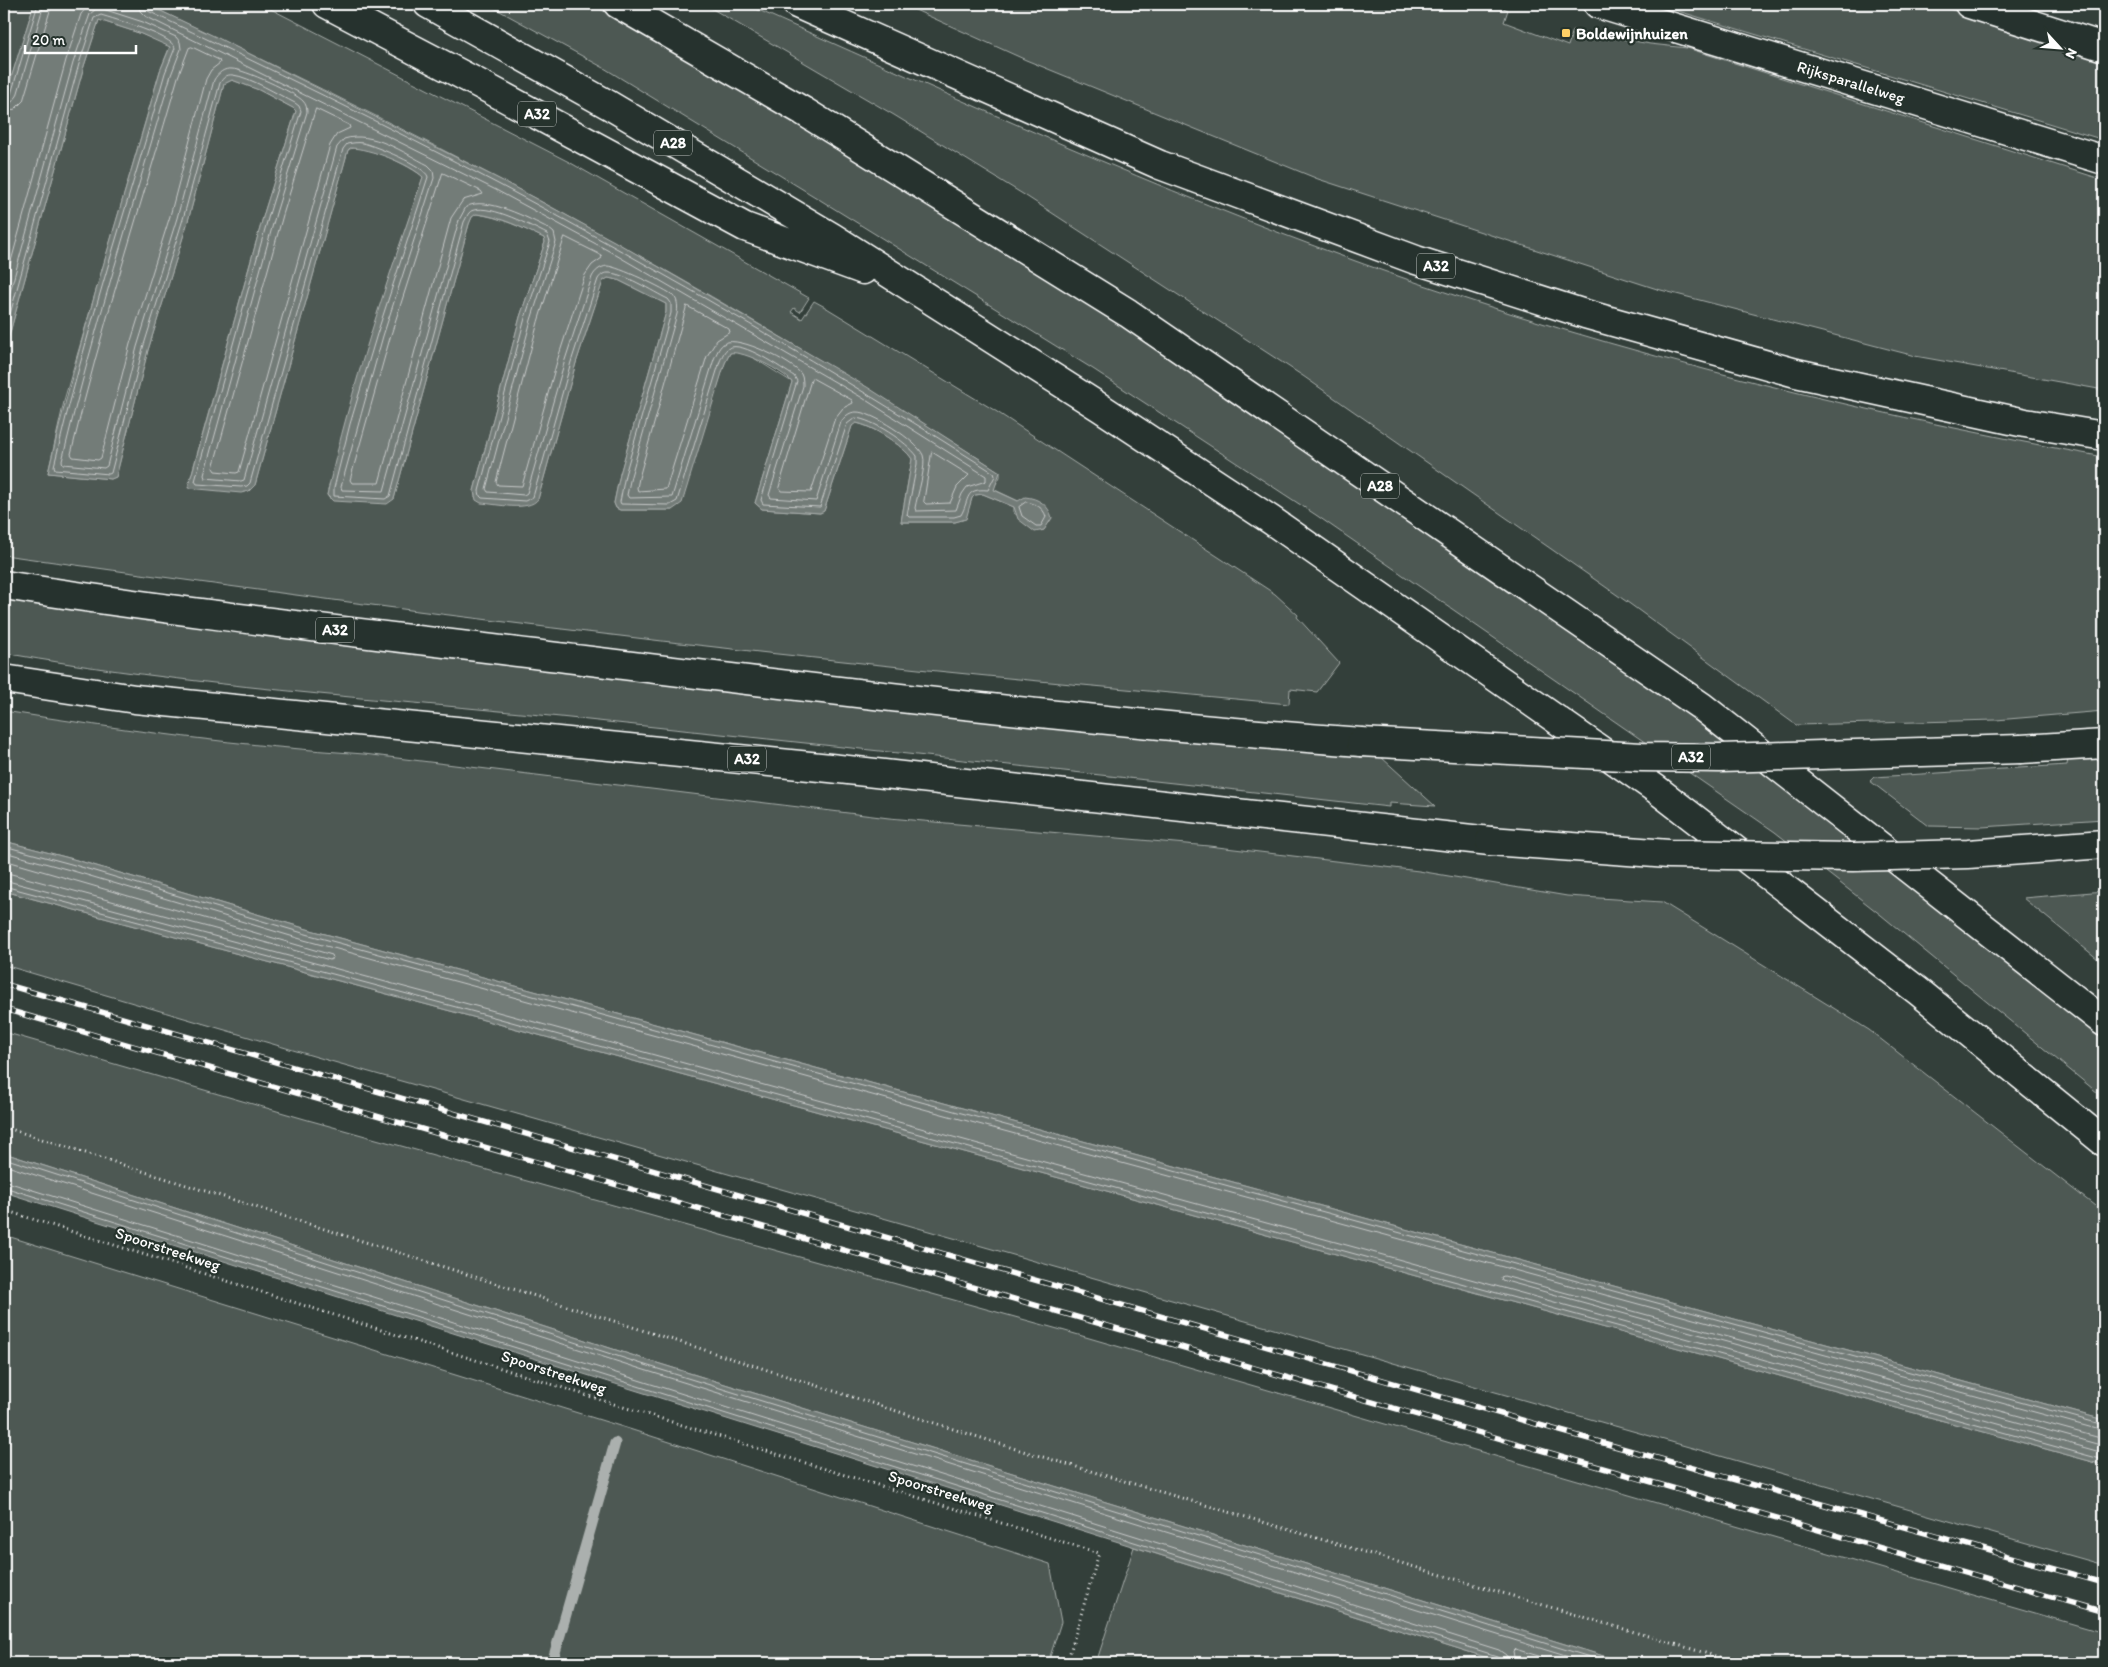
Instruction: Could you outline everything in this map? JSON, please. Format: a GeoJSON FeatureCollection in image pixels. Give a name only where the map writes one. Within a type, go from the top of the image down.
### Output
{"type":"FeatureCollection","features":[{"type":"Feature","properties":{"kind":"main road","name":"A32"},"geometry":{"type":"LineString","coordinates":[[327,4],[746,227],[914,289]]}},
{"type":"Feature","properties":{"kind":"main road","name":"A28"},"geometry":{"type":"LineString","coordinates":[[428,4],[610,105],[832,238],[1101,408],[1271,520],[1656,788],[1918,991],[2104,1142]]}},
{"type":"Feature","properties":{"kind":"main road","name":"A28"},"geometry":{"type":"LineString","coordinates":[[618,4],[803,112],[1128,313],[1685,694],[1881,845],[2104,1022]]}},
{"type":"Feature","properties":{"kind":"main road","name":"A32"},"geometry":{"type":"LineString","coordinates":[[797,4],[1160,165],[1416,260],[1584,314],[1796,373],[2025,423],[2104,436]]}},
{"type":"Feature","properties":{"kind":"main road","name":"Rijksparallelweg"},"geometry":{"type":"LineString","coordinates":[[1598,4],[2104,160]]}},
{"type":"Feature","properties":{"kind":"main road"},"geometry":{"type":"LineString","coordinates":[[1969,4],[2104,46]]}},
{"type":"Feature","properties":{"kind":"main road","name":"A32"},"geometry":{"type":"LineString","coordinates":[[4,585],[314,627],[832,689],[1198,730],[1361,742],[1652,757],[1834,755],[2104,744]]}},
{"type":"Feature","properties":{"kind":"main road","name":"A32"},"geometry":{"type":"LineString","coordinates":[[4,679],[135,699],[830,768],[1490,841],[1669,854],[1853,857],[1968,854],[2104,844]]}},
{"type":"Feature","properties":{"kind":"path"},"geometry":{"type":"LineString","coordinates":[[4,1127],[1016,1449],[1739,1663]]}},
{"type":"Feature","properties":{"kind":"path","name":"Spoorstreekweg"},"geometry":{"type":"LineString","coordinates":[[4,1210],[620,1406],[1099,1553],[1066,1663]]}},
{"type":"Feature","properties":{"kind":"shaded area"},"geometry":{"type":"Polygon","coordinates":[[[4,4],[34,4],[4,101],[4,4]]]}},
{"type":"Feature","properties":{"kind":"shaded area"},"geometry":{"type":"Polygon","coordinates":[[[146,4],[261,4],[569,162],[809,298],[800,312],[794,308],[791,312],[802,319],[814,301],[994,410],[1275,594],[1298,615],[1297,617],[1339,663],[1317,692],[1290,689],[1289,704],[983,676],[661,641],[333,600],[4,555],[4,354],[84,66],[99,20],[139,33],[170,46],[160,71],[65,397],[48,473],[111,479],[116,477],[148,350],[188,221],[224,84],[232,80],[259,90],[296,111],[265,210],[188,487],[255,485],[348,150],[354,148],[386,156],[409,167],[423,177],[361,370],[327,495],[329,498],[394,499],[469,224],[472,217],[476,214],[503,220],[544,238],[545,242],[520,317],[474,491],[475,497],[538,499],[576,363],[603,281],[608,278],[618,280],[666,304],[666,312],[620,474],[614,503],[616,508],[620,510],[672,510],[704,428],[725,363],[730,353],[733,352],[749,355],[792,382],[755,503],[762,509],[820,513],[824,511],[852,426],[855,423],[870,428],[886,437],[902,448],[912,459],[901,522],[955,522],[965,519],[972,498],[975,495],[983,494],[1014,507],[1014,513],[1040,531],[1044,530],[1052,517],[993,489],[1000,477],[1000,472],[905,412],[711,296],[556,209],[440,148],[146,4]]]}},
{"type":"Feature","properties":{"kind":"shaded area"},"geometry":{"type":"Polygon","coordinates":[[[487,4],[591,4],[755,96],[1216,383],[1489,572],[1853,830],[2104,1038],[2104,1098],[1881,915],[1775,832],[1316,515],[1093,369],[817,198],[604,68],[487,4]]]}},
{"type":"Feature","properties":{"kind":"shaded area"},"geometry":{"type":"Polygon","coordinates":[[[704,4],[745,4],[1029,130],[1172,190],[1317,247],[1510,313],[1608,343],[1805,395],[2004,438],[2104,457],[2104,711],[1996,720],[1796,725],[1630,604],[1303,376],[1026,196],[894,115],[704,4]]]}},
{"type":"Feature","properties":{"kind":"shaded area"},"geometry":{"type":"Polygon","coordinates":[[[902,4],[1494,4],[1508,10],[1504,22],[1568,46],[1573,30],[1650,44],[1687,48],[2104,180],[2104,390],[1915,356],[1657,289],[1318,179],[1026,60],[902,4]]]}},
{"type":"Feature","properties":{"kind":"shaded area"},"geometry":{"type":"Polygon","coordinates":[[[1655,4],[1933,4],[2104,57],[2104,140],[1655,4]]]}},
{"type":"Feature","properties":{"kind":"shaded area"},"geometry":{"type":"Polygon","coordinates":[[[4,595],[1201,739],[1381,757],[1435,806],[1389,803],[1389,807],[664,728],[212,683],[73,664],[4,653],[4,595]]]}},
{"type":"Feature","properties":{"kind":"shaded area"},"geometry":{"type":"Polygon","coordinates":[[[4,711],[93,725],[228,742],[364,754],[889,818],[1209,846],[1419,871],[1567,896],[1662,902],[1869,1030],[2104,1213],[2104,1420],[307,929],[73,859],[4,841],[4,711]]]}},
{"type":"Feature","properties":{"kind":"shaded area"},"geometry":{"type":"Polygon","coordinates":[[[2104,754],[2104,819],[1982,827],[1929,826],[1870,781],[1874,777],[2067,765],[2068,759],[2104,754]]]}},
{"type":"Feature","properties":{"kind":"shaded area"},"geometry":{"type":"Polygon","coordinates":[[[4,891],[495,1023],[2104,1465],[2104,1565],[327,1060],[4,965],[4,891]]]}},
{"type":"Feature","properties":{"kind":"shaded area"},"geometry":{"type":"Polygon","coordinates":[[[2104,891],[2104,964],[2023,898],[2104,891]]]}},
{"type":"Feature","properties":{"kind":"shaded area"},"geometry":{"type":"Polygon","coordinates":[[[4,1032],[308,1120],[1065,1331],[2104,1633],[2104,1663],[1626,1663],[644,1359],[4,1153],[4,1032]]]}},
{"type":"Feature","properties":{"kind":"shaded area"},"geometry":{"type":"Polygon","coordinates":[[[4,1235],[623,1427],[1050,1564],[1061,1622],[1048,1663],[4,1663],[4,1235]]]}},
{"type":"Feature","properties":{"kind":"shaded area"},"geometry":{"type":"Polygon","coordinates":[[[1134,1547],[1504,1663],[1096,1663],[1134,1547]]]}},
{"type":"Feature","properties":{"kind":"water"},"geometry":{"type":"Polygon","coordinates":[[[34,4],[146,4],[216,37],[501,180],[614,241],[867,387],[1000,472],[994,490],[1018,501],[1025,497],[1034,499],[1046,506],[1052,518],[1044,530],[1035,532],[1018,519],[1014,507],[983,494],[975,495],[972,498],[966,519],[955,522],[901,522],[912,459],[902,448],[887,437],[856,423],[852,426],[824,511],[820,513],[762,509],[755,503],[792,382],[781,373],[754,358],[736,353],[730,353],[725,363],[682,503],[672,510],[620,510],[616,508],[614,503],[620,474],[666,312],[666,304],[618,280],[608,278],[603,281],[576,363],[538,499],[534,503],[520,506],[481,503],[476,500],[474,491],[520,317],[545,242],[544,238],[511,223],[494,217],[476,214],[472,217],[469,224],[394,499],[387,504],[333,501],[327,495],[358,374],[423,177],[409,167],[389,158],[368,151],[350,148],[255,485],[249,491],[241,493],[188,488],[265,210],[296,111],[259,90],[232,80],[224,84],[188,221],[148,350],[116,477],[111,479],[48,473],[73,372],[101,272],[160,71],[170,47],[139,33],[99,20],[84,66],[4,354],[4,101],[34,4]]]}},
{"type":"Feature","properties":{"kind":"water"},"geometry":{"type":"Polygon","coordinates":[[[4,841],[73,859],[307,929],[2104,1420],[2104,1465],[495,1023],[4,891],[4,841]]]}},
{"type":"Feature","properties":{"kind":"water"},"geometry":{"type":"Polygon","coordinates":[[[4,1153],[644,1359],[1626,1663],[1504,1663],[4,1192],[4,1153]]]}},
{"type":"Feature","properties":{"kind":"waterway"},"geometry":{"type":"LineString","coordinates":[[552,1663],[615,1443]]}},
{"type":"Feature","properties":{"kind":"railway"},"geometry":{"type":"LineString","coordinates":[[4,984],[1557,1430],[2104,1583]]}},
{"type":"Feature","properties":{"kind":"railway"},"geometry":{"type":"LineString","coordinates":[[4,1009],[2104,1612]]}},
{"type":"Feature","properties":{"kind":"place","name":"Boldewijnhuizen"},"geometry":{"type":"Point","coordinates":[1566,33]}}]}
